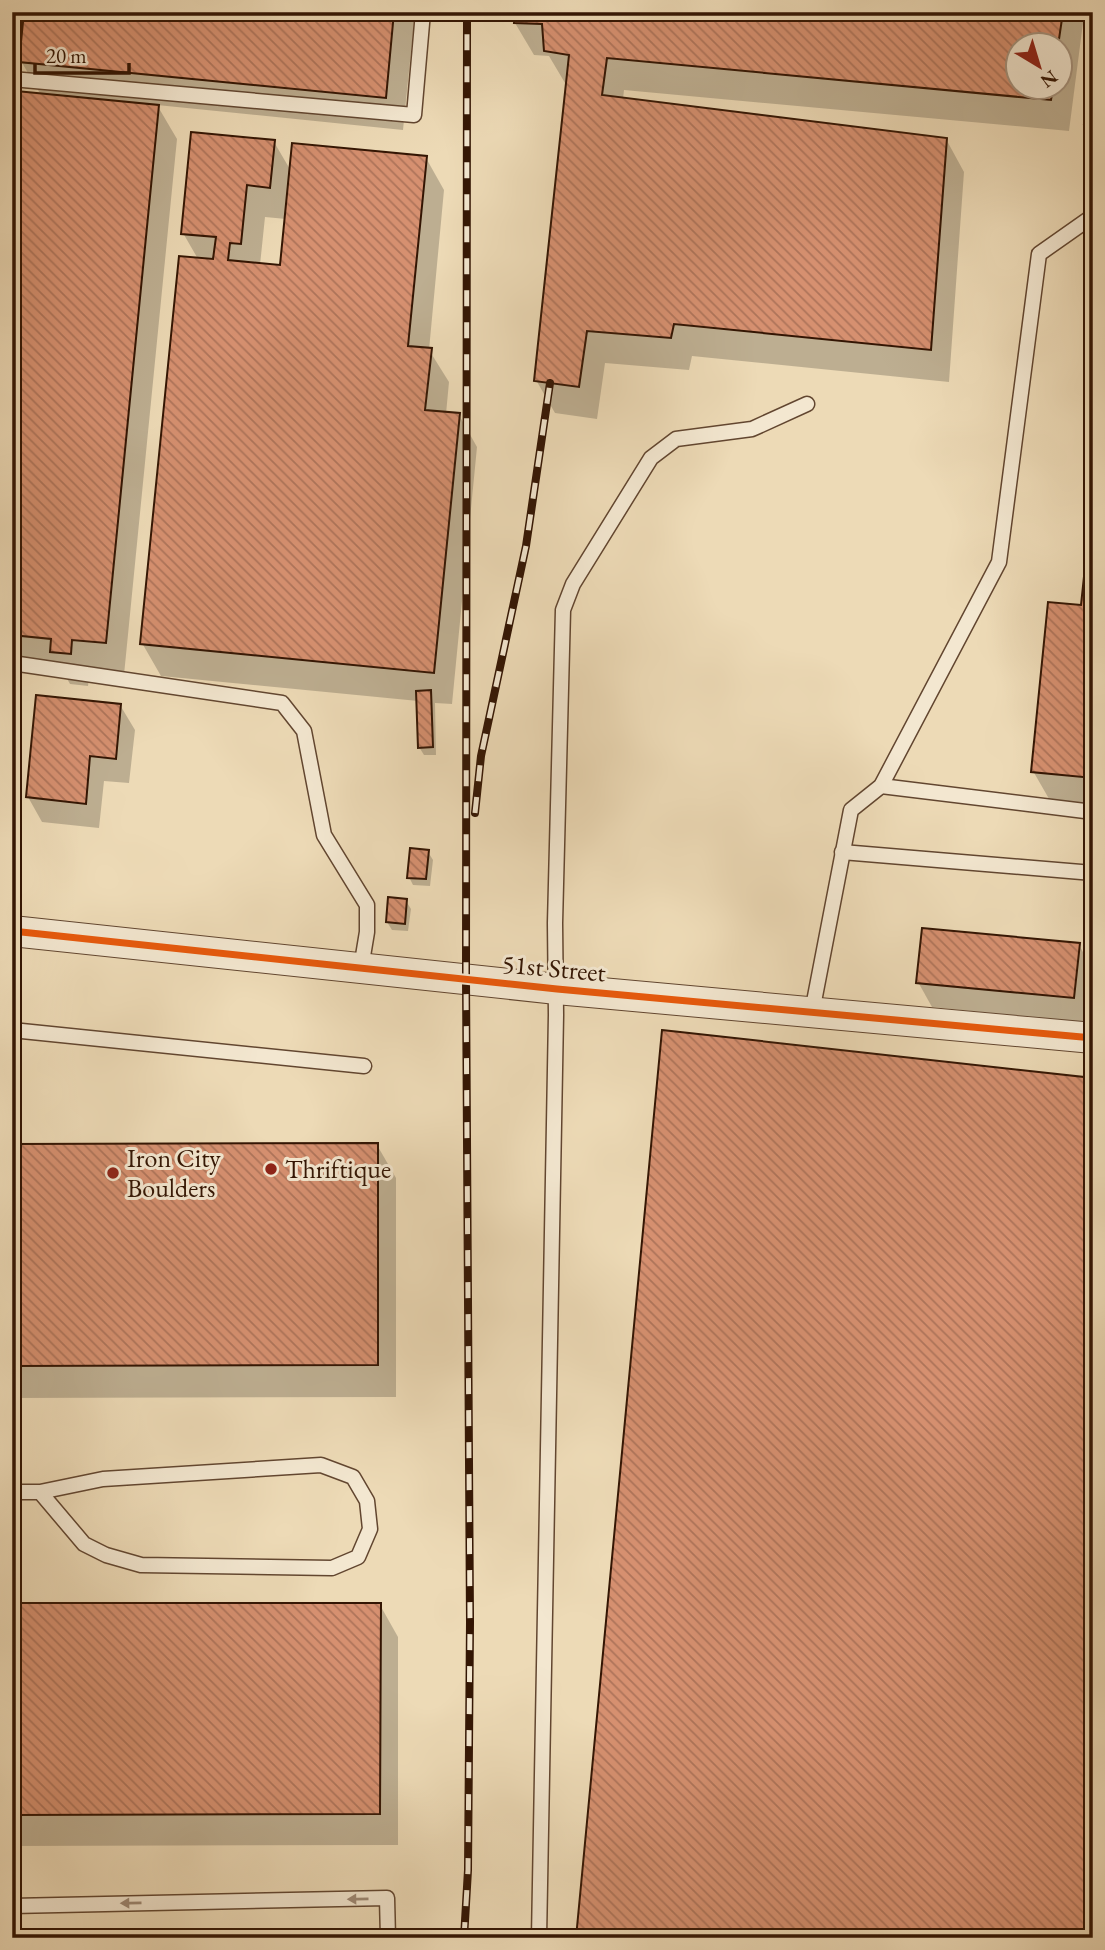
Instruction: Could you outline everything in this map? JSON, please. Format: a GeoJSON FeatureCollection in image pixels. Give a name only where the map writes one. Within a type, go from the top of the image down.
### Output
{"type":"FeatureCollection","features":[{"type":"Feature","properties":{"kind":"street","name":"51st Street"},"geometry":{"type":"LineString","coordinates":[[12,931],[557,989],[1093,1038]]}},
{"type":"Feature","properties":{"kind":"lane"},"geometry":{"type":"LineString","coordinates":[[12,79],[414,115],[423,12]]}},
{"type":"Feature","properties":{"kind":"lane"},"geometry":{"type":"LineString","coordinates":[[812,1012],[851,810],[881,786],[999,562],[1039,254],[1093,216]]}},
{"type":"Feature","properties":{"kind":"lane"},"geometry":{"type":"LineString","coordinates":[[539,1938],[557,989],[555,923],[563,610],[573,584],[651,458],[676,439],[752,429],[807,404]]}},
{"type":"Feature","properties":{"kind":"lane"},"geometry":{"type":"LineString","coordinates":[[12,663],[282,703],[304,731],[324,835],[367,905],[367,932],[361,968]]}},
{"type":"Feature","properties":{"kind":"lane"},"geometry":{"type":"LineString","coordinates":[[881,786],[1093,812]]}},
{"type":"Feature","properties":{"kind":"lane"},"geometry":{"type":"LineString","coordinates":[[842,852],[1093,873]]}},
{"type":"Feature","properties":{"kind":"lane"},"geometry":{"type":"LineString","coordinates":[[12,1030],[364,1066]]}},
{"type":"Feature","properties":{"kind":"lane"},"geometry":{"type":"LineString","coordinates":[[12,1492],[40,1492],[103,1479],[321,1465],[353,1477],[367,1501],[370,1529],[358,1557],[332,1568],[141,1565],[106,1555],[84,1544],[40,1492]]}},
{"type":"Feature","properties":{"kind":"lane"},"geometry":{"type":"LineString","coordinates":[[12,1906],[387,1898],[388,1938]]}},
{"type":"Feature","properties":{"kind":"building"},"geometry":{"type":"Polygon","coordinates":[[[24,12],[394,12],[386,98],[19,62],[24,12]]]}},
{"type":"Feature","properties":{"kind":"building"},"geometry":{"type":"Polygon","coordinates":[[[515,12],[1063,12],[1060,32],[1004,32],[1004,96],[607,58],[602,95],[947,138],[931,350],[674,324],[671,338],[587,331],[579,387],[534,381],[569,55],[544,51],[542,24],[514,23],[515,12]]]}},
{"type":"Feature","properties":{"kind":"building"},"geometry":{"type":"Polygon","coordinates":[[[1093,62],[1093,125],[1084,124],[1093,62]]]}},
{"type":"Feature","properties":{"kind":"building"},"geometry":{"type":"Polygon","coordinates":[[[16,91],[159,105],[106,643],[72,640],[71,654],[50,652],[51,639],[12,635],[12,127],[16,91]]]}},
{"type":"Feature","properties":{"kind":"building"},"geometry":{"type":"Polygon","coordinates":[[[191,132],[275,140],[270,188],[247,185],[241,244],[230,243],[228,260],[280,265],[292,143],[427,156],[408,346],[432,348],[425,410],[460,413],[434,673],[140,644],[179,256],[213,259],[216,237],[181,234],[191,132]]]}},
{"type":"Feature","properties":{"kind":"building"},"geometry":{"type":"Polygon","coordinates":[[[1093,491],[1093,778],[1031,772],[1048,602],[1081,605],[1093,491]]]}},
{"type":"Feature","properties":{"kind":"building"},"geometry":{"type":"Polygon","coordinates":[[[431,690],[433,747],[418,748],[416,691],[431,690]]]}},
{"type":"Feature","properties":{"kind":"building"},"geometry":{"type":"Polygon","coordinates":[[[36,695],[121,704],[116,759],[90,756],[86,804],[26,797],[36,695]]]}},
{"type":"Feature","properties":{"kind":"building"},"geometry":{"type":"Polygon","coordinates":[[[410,848],[429,850],[426,879],[407,878],[410,848]]]}},
{"type":"Feature","properties":{"kind":"building"},"geometry":{"type":"Polygon","coordinates":[[[388,897],[407,899],[405,924],[386,922],[388,897]]]}},
{"type":"Feature","properties":{"kind":"building"},"geometry":{"type":"Polygon","coordinates":[[[922,928],[1080,943],[1074,998],[916,983],[922,928]]]}},
{"type":"Feature","properties":{"kind":"building"},"geometry":{"type":"Polygon","coordinates":[[[662,1030],[1093,1078],[1093,1938],[576,1938],[662,1030]]]}},
{"type":"Feature","properties":{"kind":"building"},"geometry":{"type":"Polygon","coordinates":[[[378,1143],[378,1365],[12,1366],[12,1144],[378,1143]]]}},
{"type":"Feature","properties":{"kind":"building"},"geometry":{"type":"Polygon","coordinates":[[[12,1603],[381,1603],[380,1814],[12,1815],[12,1603]]]}},
{"type":"Feature","properties":{"kind":"railway"},"geometry":{"type":"LineString","coordinates":[[464,1938],[468,1870],[470,1622],[466,980],[467,12]]}},
{"type":"Feature","properties":{"kind":"railway"},"geometry":{"type":"LineString","coordinates":[[475,813],[481,756],[526,546],[550,383]]}},
{"type":"Feature","properties":{"kind":"cycle path"},"geometry":{"type":"LineString","coordinates":[[12,931],[557,989],[1093,1038]]}},
{"type":"Feature","properties":{"kind":"place","name":"Thriftique"},"geometry":{"type":"Point","coordinates":[271,1169]}},
{"type":"Feature","properties":{"kind":"place","name":"Iron City Boulders"},"geometry":{"type":"Point","coordinates":[113,1173]}}]}
